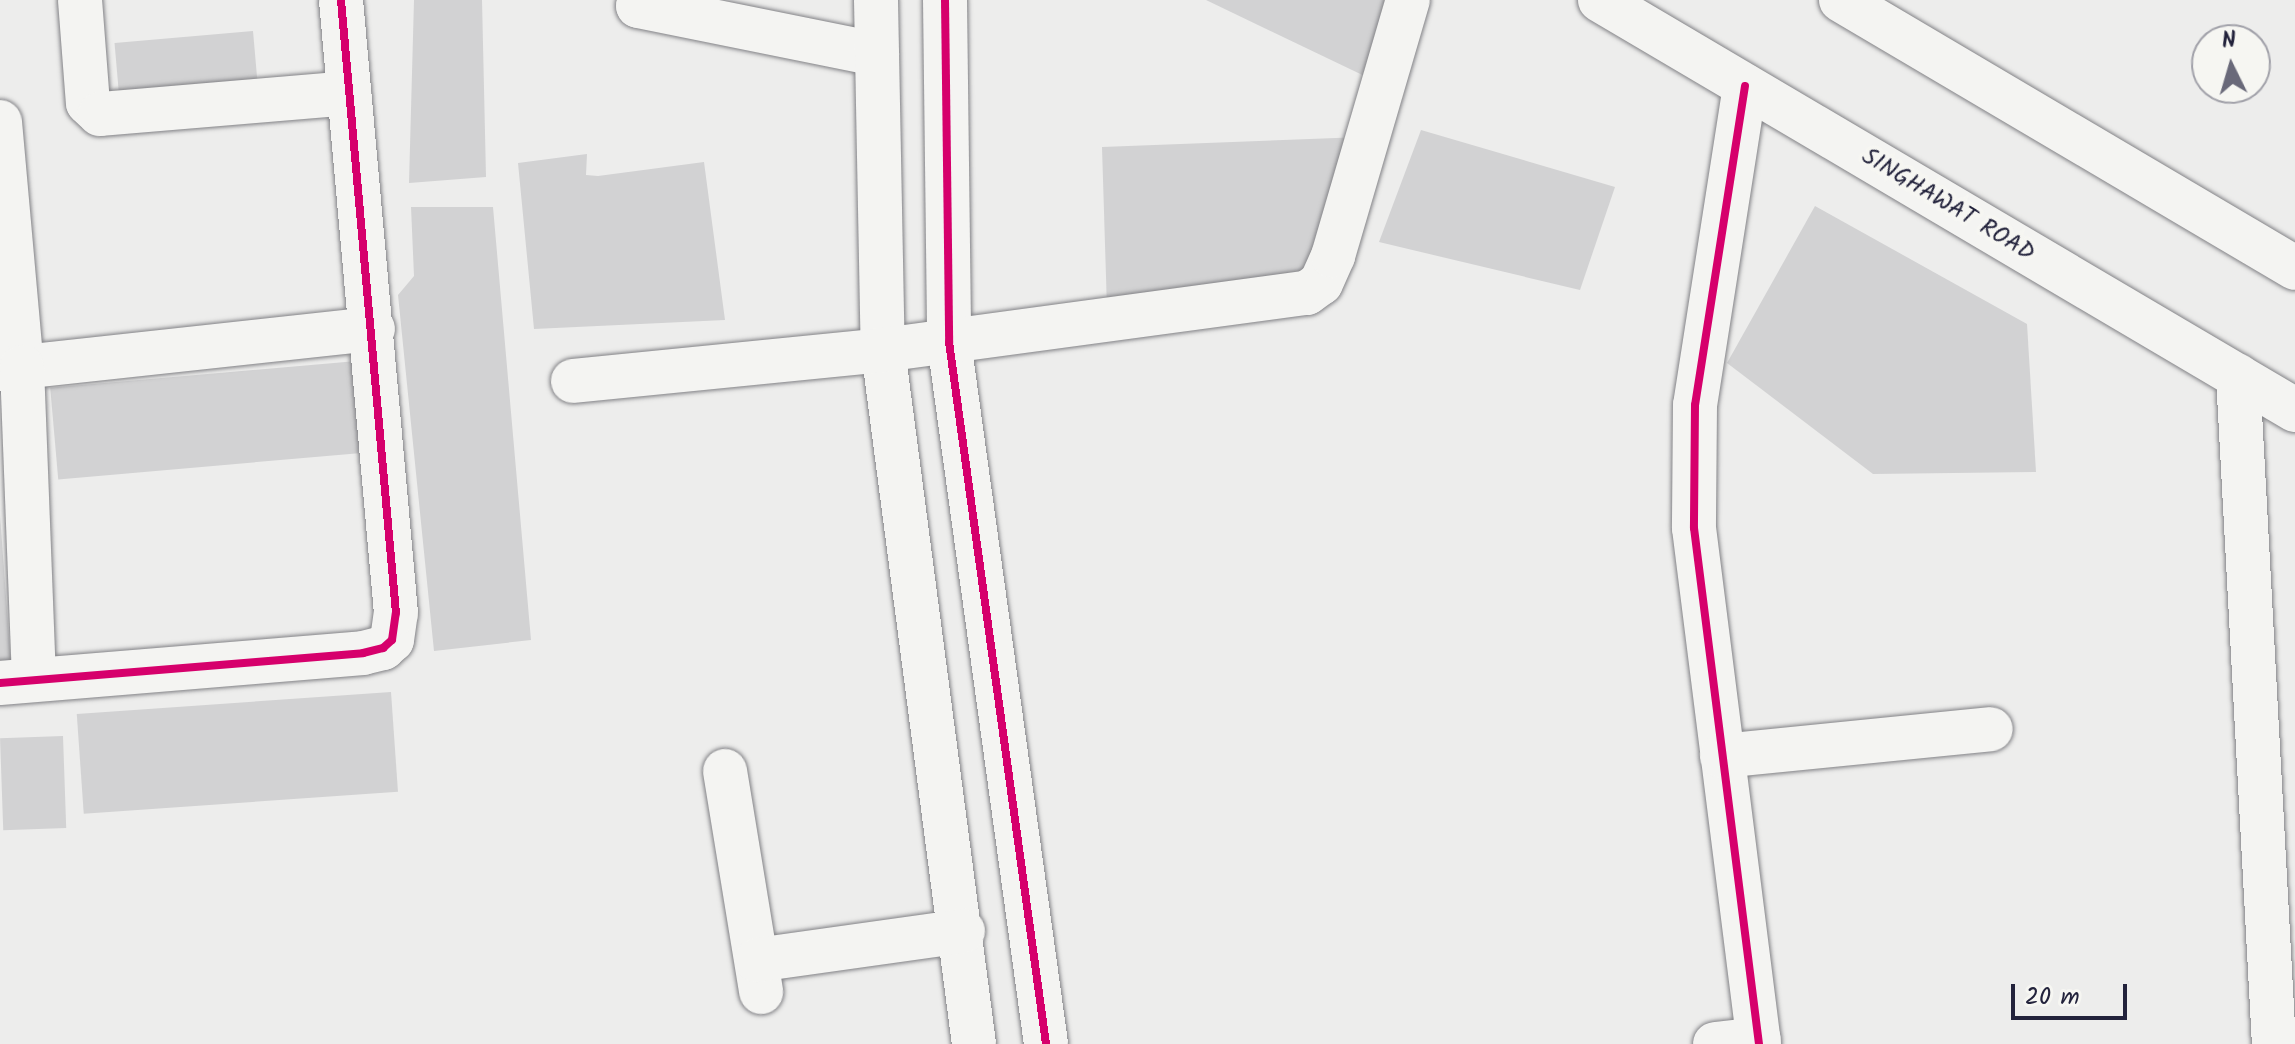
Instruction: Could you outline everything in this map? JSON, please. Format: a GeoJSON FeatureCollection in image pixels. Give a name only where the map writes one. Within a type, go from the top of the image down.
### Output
{"type":"FeatureCollection","features":[{"type":"Feature","properties":{"kind":"street"},"geometry":{"type":"LineString","coordinates":[[80,0],[88,103],[100,114],[349,93]]}},
{"type":"Feature","properties":{"kind":"street"},"geometry":{"type":"LineString","coordinates":[[0,122],[11,368],[17,680],[363,653],[388,645],[396,613],[373,329],[341,0]]}},
{"type":"Feature","properties":{"kind":"street"},"geometry":{"type":"LineString","coordinates":[[640,0],[638,6],[877,54]]}},
{"type":"Feature","properties":{"kind":"street"},"geometry":{"type":"LineString","coordinates":[[876,0],[883,350],[963,931],[974,1044]]}},
{"type":"Feature","properties":{"kind":"street"},"geometry":{"type":"LineString","coordinates":[[945,0],[949,342],[1046,1044]]}},
{"type":"Feature","properties":{"kind":"street"},"geometry":{"type":"LineString","coordinates":[[573,381],[949,342],[1313,290],[1333,256],[1408,0]]}},
{"type":"Feature","properties":{"kind":"street","name":"SINGHAWAT ROAD"},"geometry":{"type":"LineString","coordinates":[[1600,0],[2295,410]]}},
{"type":"Feature","properties":{"kind":"street"},"geometry":{"type":"LineString","coordinates":[[1841,0],[2295,268]]}},
{"type":"Feature","properties":{"kind":"street"},"geometry":{"type":"LineString","coordinates":[[1715,1044],[1759,1042],[1694,528],[1695,405],[1745,86]]}},
{"type":"Feature","properties":{"kind":"street"},"geometry":{"type":"LineString","coordinates":[[11,368],[373,329]]}},
{"type":"Feature","properties":{"kind":"street"},"geometry":{"type":"LineString","coordinates":[[2238,376],[2274,1044]]}},
{"type":"Feature","properties":{"kind":"street"},"geometry":{"type":"LineString","coordinates":[[1722,756],[1991,729]]}},
{"type":"Feature","properties":{"kind":"street"},"geometry":{"type":"LineString","coordinates":[[725,771],[759,976],[963,931]]}},
{"type":"Feature","properties":{"kind":"building"},"geometry":{"type":"Polygon","coordinates":[[[414,0],[482,0],[486,177],[409,183],[414,0]]]}},
{"type":"Feature","properties":{"kind":"building"},"geometry":{"type":"Polygon","coordinates":[[[1206,0],[1399,0],[1375,81],[1206,0]]]}},
{"type":"Feature","properties":{"kind":"building"},"geometry":{"type":"Polygon","coordinates":[[[253,31],[258,85],[119,97],[115,43],[253,31]]]}},
{"type":"Feature","properties":{"kind":"building"},"geometry":{"type":"Polygon","coordinates":[[[1421,130],[1615,187],[1580,290],[1379,242],[1421,130]]]}},
{"type":"Feature","properties":{"kind":"building"},"geometry":{"type":"Polygon","coordinates":[[[1362,137],[1309,283],[1107,309],[1102,147],[1362,137]]]}},
{"type":"Feature","properties":{"kind":"building"},"geometry":{"type":"Polygon","coordinates":[[[587,154],[586,175],[598,176],[704,162],[725,320],[534,329],[518,163],[587,154]]]}},
{"type":"Feature","properties":{"kind":"building"},"geometry":{"type":"Polygon","coordinates":[[[1815,206],[2027,324],[2036,472],[1873,474],[1727,363],[1815,206]]]}},
{"type":"Feature","properties":{"kind":"building"},"geometry":{"type":"Polygon","coordinates":[[[411,207],[493,207],[531,640],[434,651],[398,295],[414,276],[411,207]]]}},
{"type":"Feature","properties":{"kind":"building"},"geometry":{"type":"Polygon","coordinates":[[[368,360],[376,452],[58,479],[50,388],[368,360]]]}},
{"type":"Feature","properties":{"kind":"building"},"geometry":{"type":"Polygon","coordinates":[[[0,515],[12,679],[0,681],[0,515]]]}},
{"type":"Feature","properties":{"kind":"building"},"geometry":{"type":"Polygon","coordinates":[[[391,692],[398,792],[84,814],[77,714],[391,692]]]}},
{"type":"Feature","properties":{"kind":"building"},"geometry":{"type":"Polygon","coordinates":[[[63,736],[66,828],[3,830],[0,738],[63,736]]]}},
{"type":"Feature","properties":{"kind":"cycle path"},"geometry":{"type":"LineString","coordinates":[[0,683],[363,653],[383,648],[392,640],[396,613],[341,0]]}},
{"type":"Feature","properties":{"kind":"cycle path"},"geometry":{"type":"LineString","coordinates":[[945,0],[949,342],[1046,1044]]}},
{"type":"Feature","properties":{"kind":"cycle path"},"geometry":{"type":"LineString","coordinates":[[1745,86],[1695,405],[1694,528],[1759,1044]]}}]}
